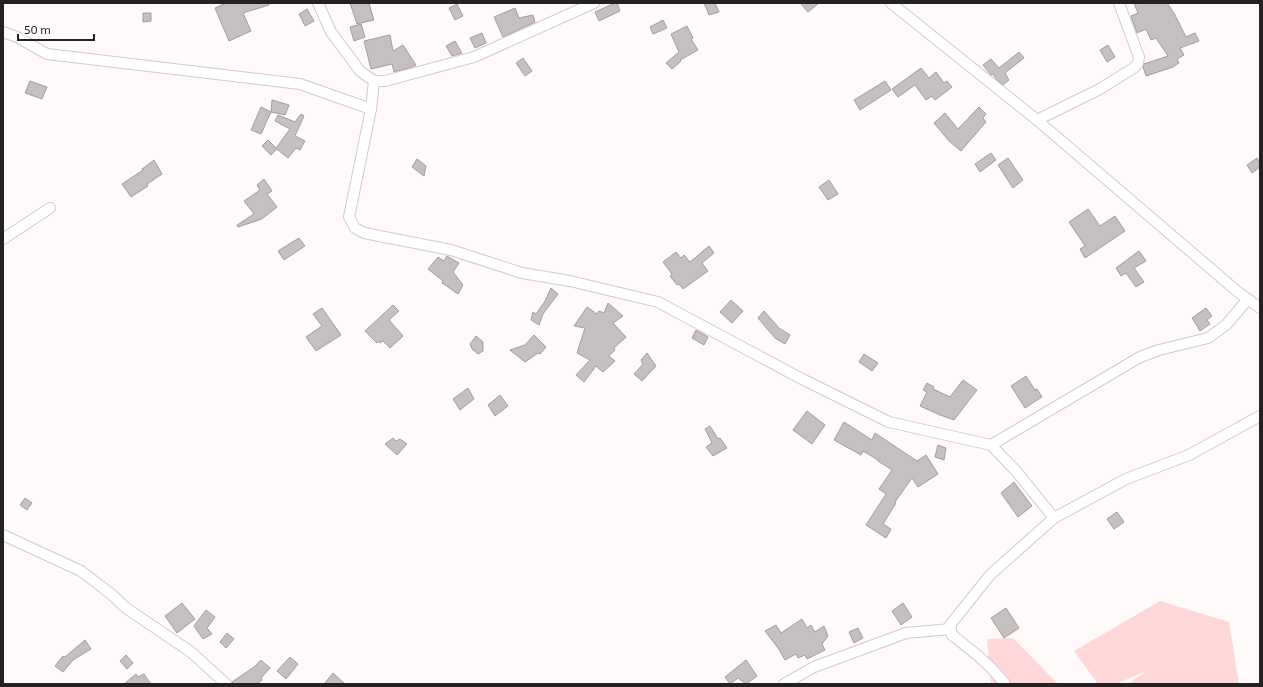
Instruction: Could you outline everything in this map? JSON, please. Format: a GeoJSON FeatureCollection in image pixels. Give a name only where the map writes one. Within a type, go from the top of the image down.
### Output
{"type":"FeatureCollection","features":[{"type":"Feature","properties":{"kind":"street"},"geometry":{"type":"LineString","coordinates":[[318,3],[330,32],[360,71],[374,81],[385,81],[474,57],[594,3]]}},
{"type":"Feature","properties":{"kind":"street"},"geometry":{"type":"LineString","coordinates":[[891,3],[1037,120],[1238,292],[1260,308]]}},
{"type":"Feature","properties":{"kind":"street"},"geometry":{"type":"LineString","coordinates":[[1037,120],[1100,89],[1138,64],[1139,57],[1119,3]]}},
{"type":"Feature","properties":{"kind":"street"},"geometry":{"type":"LineString","coordinates":[[3,32],[22,39],[47,54],[121,61],[300,84],[371,109]]}},
{"type":"Feature","properties":{"kind":"street"},"geometry":{"type":"LineString","coordinates":[[374,81],[371,109],[349,217],[355,228],[364,233],[451,250],[522,273],[570,281],[658,302],[800,378],[889,422],[990,445],[1016,471],[1054,518]]}},
{"type":"Feature","properties":{"kind":"street"},"geometry":{"type":"LineString","coordinates":[[3,239],[50,208]]}},
{"type":"Feature","properties":{"kind":"street"},"geometry":{"type":"LineString","coordinates":[[990,445],[1140,357],[1159,350],[1208,338],[1226,325],[1248,299]]}},
{"type":"Feature","properties":{"kind":"street"},"geometry":{"type":"LineString","coordinates":[[1005,684],[997,673],[952,635],[950,624],[990,575],[1054,518],[1126,479],[1189,455],[1260,416]]}},
{"type":"Feature","properties":{"kind":"street"},"geometry":{"type":"LineString","coordinates":[[3,535],[81,571],[111,594],[126,608],[191,652],[226,684]]}},
{"type":"Feature","properties":{"kind":"street"},"geometry":{"type":"LineString","coordinates":[[784,684],[814,667],[906,633],[951,629]]}},
{"type":"Feature","properties":{"kind":"shaded area"},"geometry":{"type":"Polygon","coordinates":[[[1160,601],[1229,622],[1239,684],[1128,684],[1146,671],[1116,684],[1098,684],[1074,651],[1160,601]]]}},
{"type":"Feature","properties":{"kind":"shaded area"},"geometry":{"type":"Polygon","coordinates":[[[1013,638],[1058,684],[991,684],[987,639],[1013,638]]]}},
{"type":"Feature","properties":{"kind":"building"},"geometry":{"type":"Polygon","coordinates":[[[226,3],[268,3],[269,5],[243,13],[251,31],[229,41],[215,8],[226,3]]]}},
{"type":"Feature","properties":{"kind":"building"},"geometry":{"type":"Polygon","coordinates":[[[350,3],[369,3],[374,20],[357,24],[350,3]]]}},
{"type":"Feature","properties":{"kind":"building"},"geometry":{"type":"Polygon","coordinates":[[[617,3],[620,11],[599,21],[595,12],[617,3]]]}},
{"type":"Feature","properties":{"kind":"building"},"geometry":{"type":"Polygon","coordinates":[[[704,3],[715,3],[719,12],[709,15],[704,3]]]}},
{"type":"Feature","properties":{"kind":"building"},"geometry":{"type":"Polygon","coordinates":[[[800,3],[819,3],[808,12],[800,3]]]}},
{"type":"Feature","properties":{"kind":"building"},"geometry":{"type":"Polygon","coordinates":[[[1134,3],[1167,3],[1174,13],[1186,37],[1195,33],[1199,41],[1180,48],[1184,55],[1177,59],[1179,63],[1173,67],[1146,76],[1143,67],[1144,64],[1168,56],[1156,38],[1151,40],[1146,29],[1137,33],[1131,16],[1138,13],[1134,3]]]}},
{"type":"Feature","properties":{"kind":"building"},"geometry":{"type":"Polygon","coordinates":[[[457,4],[463,16],[455,20],[449,8],[457,4]]]}},
{"type":"Feature","properties":{"kind":"building"},"geometry":{"type":"Polygon","coordinates":[[[515,8],[519,18],[533,15],[535,22],[503,37],[494,17],[515,8]]]}},
{"type":"Feature","properties":{"kind":"building"},"geometry":{"type":"Polygon","coordinates":[[[307,9],[314,21],[305,26],[299,14],[307,9]]]}},
{"type":"Feature","properties":{"kind":"building"},"geometry":{"type":"Polygon","coordinates":[[[143,13],[151,13],[151,21],[143,22],[143,13]]]}},
{"type":"Feature","properties":{"kind":"building"},"geometry":{"type":"Polygon","coordinates":[[[663,20],[667,28],[653,34],[650,27],[663,20]]]}},
{"type":"Feature","properties":{"kind":"building"},"geometry":{"type":"Polygon","coordinates":[[[361,24],[365,37],[354,41],[350,27],[361,24]]]}},
{"type":"Feature","properties":{"kind":"building"},"geometry":{"type":"Polygon","coordinates":[[[687,26],[693,38],[691,39],[698,50],[680,60],[681,61],[672,69],[666,63],[679,52],[671,34],[687,26]]]}},
{"type":"Feature","properties":{"kind":"building"},"geometry":{"type":"Polygon","coordinates":[[[482,33],[486,43],[475,48],[470,38],[482,33]]]}},
{"type":"Feature","properties":{"kind":"building"},"geometry":{"type":"Polygon","coordinates":[[[390,35],[393,51],[403,45],[416,65],[394,72],[392,64],[371,69],[364,41],[390,35]]]}},
{"type":"Feature","properties":{"kind":"building"},"geometry":{"type":"Polygon","coordinates":[[[455,41],[462,53],[452,56],[446,46],[455,41]]]}},
{"type":"Feature","properties":{"kind":"building"},"geometry":{"type":"Polygon","coordinates":[[[1108,45],[1115,57],[1107,62],[1100,50],[1108,45]]]}},
{"type":"Feature","properties":{"kind":"building"},"geometry":{"type":"Polygon","coordinates":[[[1019,52],[1024,58],[1005,73],[1009,80],[1003,85],[993,74],[991,75],[983,65],[991,59],[999,68],[1019,52]]]}},
{"type":"Feature","properties":{"kind":"building"},"geometry":{"type":"Polygon","coordinates":[[[523,58],[532,71],[525,76],[516,63],[523,58]]]}},
{"type":"Feature","properties":{"kind":"building"},"geometry":{"type":"Polygon","coordinates":[[[921,68],[929,78],[936,72],[944,83],[947,81],[952,87],[935,100],[932,96],[926,100],[915,85],[898,97],[892,89],[921,68]]]}},
{"type":"Feature","properties":{"kind":"building"},"geometry":{"type":"Polygon","coordinates":[[[30,81],[47,87],[42,99],[25,93],[30,81]]]}},
{"type":"Feature","properties":{"kind":"building"},"geometry":{"type":"Polygon","coordinates":[[[885,81],[891,90],[860,110],[854,100],[885,81]]]}},
{"type":"Feature","properties":{"kind":"building"},"geometry":{"type":"Polygon","coordinates":[[[272,100],[289,105],[285,115],[271,112],[272,100]]]}},
{"type":"Feature","properties":{"kind":"building"},"geometry":{"type":"Polygon","coordinates":[[[261,107],[271,112],[261,134],[251,130],[261,107]]]}},
{"type":"Feature","properties":{"kind":"building"},"geometry":{"type":"Polygon","coordinates":[[[979,107],[986,114],[983,118],[986,122],[961,151],[949,141],[934,123],[945,113],[958,129],[979,107]]]}},
{"type":"Feature","properties":{"kind":"building"},"geometry":{"type":"Polygon","coordinates":[[[301,114],[304,116],[295,136],[305,141],[300,150],[296,148],[288,158],[277,149],[271,155],[262,146],[268,140],[276,148],[290,129],[275,121],[278,115],[295,122],[301,114]]]}},
{"type":"Feature","properties":{"kind":"building"},"geometry":{"type":"Polygon","coordinates":[[[991,153],[996,160],[980,172],[975,164],[991,153]]]}},
{"type":"Feature","properties":{"kind":"building"},"geometry":{"type":"Polygon","coordinates":[[[1008,158],[1023,180],[1013,188],[998,165],[1008,158]]]}},
{"type":"Feature","properties":{"kind":"building"},"geometry":{"type":"Polygon","coordinates":[[[1257,158],[1260,163],[1260,167],[1252,173],[1247,165],[1257,158]]]}},
{"type":"Feature","properties":{"kind":"building"},"geometry":{"type":"Polygon","coordinates":[[[417,159],[426,166],[424,176],[412,167],[417,159]]]}},
{"type":"Feature","properties":{"kind":"building"},"geometry":{"type":"Polygon","coordinates":[[[154,160],[162,174],[147,184],[148,186],[131,197],[122,184],[143,170],[142,169],[154,160]]]}},
{"type":"Feature","properties":{"kind":"building"},"geometry":{"type":"Polygon","coordinates":[[[264,179],[272,191],[267,194],[277,207],[262,219],[238,227],[237,225],[254,214],[244,201],[260,190],[257,185],[264,179]]]}},
{"type":"Feature","properties":{"kind":"building"},"geometry":{"type":"Polygon","coordinates":[[[829,180],[838,194],[828,200],[819,187],[829,180]]]}},
{"type":"Feature","properties":{"kind":"building"},"geometry":{"type":"Polygon","coordinates":[[[1088,209],[1100,226],[1115,216],[1125,231],[1085,258],[1080,249],[1085,246],[1069,222],[1088,209]]]}},
{"type":"Feature","properties":{"kind":"building"},"geometry":{"type":"Polygon","coordinates":[[[299,238],[305,246],[284,260],[278,251],[299,238]]]}},
{"type":"Feature","properties":{"kind":"building"},"geometry":{"type":"Polygon","coordinates":[[[709,246],[714,253],[702,263],[708,271],[683,289],[679,284],[677,285],[670,276],[672,274],[663,262],[676,252],[681,258],[684,255],[690,262],[709,246]]]}},
{"type":"Feature","properties":{"kind":"building"},"geometry":{"type":"Polygon","coordinates":[[[1139,251],[1146,261],[1134,268],[1144,282],[1136,287],[1126,273],[1121,276],[1116,268],[1139,251]]]}},
{"type":"Feature","properties":{"kind":"building"},"geometry":{"type":"Polygon","coordinates":[[[447,256],[459,263],[453,272],[463,285],[458,294],[442,283],[443,281],[428,269],[438,257],[444,261],[447,256]]]}},
{"type":"Feature","properties":{"kind":"building"},"geometry":{"type":"Polygon","coordinates":[[[551,288],[558,294],[543,314],[539,325],[531,320],[533,312],[536,314],[545,301],[551,288]]]}},
{"type":"Feature","properties":{"kind":"building"},"geometry":{"type":"Polygon","coordinates":[[[731,300],[743,311],[732,323],[720,312],[731,300]]]}},
{"type":"Feature","properties":{"kind":"building"},"geometry":{"type":"Polygon","coordinates":[[[608,303],[623,316],[613,323],[626,337],[614,348],[615,350],[609,356],[615,361],[603,372],[596,366],[584,382],[576,375],[590,360],[577,353],[585,328],[574,326],[587,307],[597,314],[599,311],[604,313],[608,303]]]}},
{"type":"Feature","properties":{"kind":"building"},"geometry":{"type":"Polygon","coordinates":[[[393,305],[399,311],[389,320],[403,336],[390,348],[383,341],[380,343],[379,341],[377,343],[365,331],[393,305]]]}},
{"type":"Feature","properties":{"kind":"building"},"geometry":{"type":"Polygon","coordinates":[[[322,308],[341,335],[316,351],[306,337],[322,326],[313,314],[322,308]]]}},
{"type":"Feature","properties":{"kind":"building"},"geometry":{"type":"Polygon","coordinates":[[[1206,308],[1212,316],[1207,320],[1210,324],[1200,331],[1192,318],[1206,308]]]}},
{"type":"Feature","properties":{"kind":"building"},"geometry":{"type":"Polygon","coordinates":[[[764,311],[779,328],[790,335],[785,344],[775,338],[758,318],[764,311]]]}},
{"type":"Feature","properties":{"kind":"building"},"geometry":{"type":"Polygon","coordinates":[[[696,330],[708,337],[704,345],[692,338],[696,330]]]}},
{"type":"Feature","properties":{"kind":"building"},"geometry":{"type":"Polygon","coordinates":[[[534,335],[546,347],[540,354],[538,353],[525,362],[510,350],[525,345],[534,335]]]}},
{"type":"Feature","properties":{"kind":"building"},"geometry":{"type":"Polygon","coordinates":[[[476,336],[483,342],[483,351],[478,354],[472,349],[470,344],[476,336]]]}},
{"type":"Feature","properties":{"kind":"building"},"geometry":{"type":"Polygon","coordinates":[[[647,353],[656,366],[642,381],[634,374],[643,364],[641,360],[647,353]]]}},
{"type":"Feature","properties":{"kind":"building"},"geometry":{"type":"Polygon","coordinates":[[[864,354],[878,363],[872,371],[859,362],[864,354]]]}},
{"type":"Feature","properties":{"kind":"building"},"geometry":{"type":"Polygon","coordinates":[[[1026,376],[1035,390],[1037,389],[1042,397],[1025,408],[1011,386],[1026,376]]]}},
{"type":"Feature","properties":{"kind":"building"},"geometry":{"type":"Polygon","coordinates":[[[963,380],[977,390],[954,420],[920,406],[927,392],[923,390],[927,383],[934,387],[933,389],[950,397],[963,380]]]}},
{"type":"Feature","properties":{"kind":"building"},"geometry":{"type":"Polygon","coordinates":[[[468,388],[474,399],[460,410],[453,399],[468,388]]]}},
{"type":"Feature","properties":{"kind":"building"},"geometry":{"type":"Polygon","coordinates":[[[500,395],[508,406],[495,416],[488,405],[500,395]]]}},
{"type":"Feature","properties":{"kind":"building"},"geometry":{"type":"Polygon","coordinates":[[[807,411],[825,425],[812,444],[793,430],[807,411]]]}},
{"type":"Feature","properties":{"kind":"building"},"geometry":{"type":"Polygon","coordinates":[[[844,422],[872,440],[875,433],[917,461],[926,455],[938,474],[918,487],[912,478],[895,502],[896,503],[883,524],[891,529],[886,538],[866,525],[886,494],[879,489],[892,470],[863,451],[861,455],[834,440],[844,422]]]}},
{"type":"Feature","properties":{"kind":"building"},"geometry":{"type":"Polygon","coordinates":[[[710,426],[718,439],[720,438],[727,448],[713,456],[706,447],[712,443],[705,429],[710,426]]]}},
{"type":"Feature","properties":{"kind":"building"},"geometry":{"type":"Polygon","coordinates":[[[393,438],[396,441],[400,439],[407,444],[397,455],[385,444],[393,438]]]}},
{"type":"Feature","properties":{"kind":"building"},"geometry":{"type":"Polygon","coordinates":[[[938,445],[946,448],[944,460],[935,457],[938,445]]]}},
{"type":"Feature","properties":{"kind":"building"},"geometry":{"type":"Polygon","coordinates":[[[1014,482],[1032,506],[1018,517],[1001,493],[1014,482]]]}},
{"type":"Feature","properties":{"kind":"building"},"geometry":{"type":"Polygon","coordinates":[[[25,498],[32,503],[27,510],[20,505],[25,498]]]}},
{"type":"Feature","properties":{"kind":"building"},"geometry":{"type":"Polygon","coordinates":[[[1117,512],[1124,522],[1114,529],[1107,519],[1117,512]]]}},
{"type":"Feature","properties":{"kind":"building"},"geometry":{"type":"Polygon","coordinates":[[[182,603],[195,619],[177,633],[165,616],[182,603]]]}},
{"type":"Feature","properties":{"kind":"building"},"geometry":{"type":"Polygon","coordinates":[[[903,603],[912,617],[901,625],[892,611],[903,603]]]}},
{"type":"Feature","properties":{"kind":"building"},"geometry":{"type":"Polygon","coordinates":[[[1006,608],[1019,628],[1004,638],[991,618],[1006,608]]]}},
{"type":"Feature","properties":{"kind":"building"},"geometry":{"type":"Polygon","coordinates":[[[206,610],[215,617],[207,628],[212,634],[203,639],[194,626],[206,610]]]}},
{"type":"Feature","properties":{"kind":"building"},"geometry":{"type":"Polygon","coordinates":[[[802,619],[807,628],[811,625],[815,632],[824,626],[828,636],[822,644],[825,650],[807,659],[805,655],[798,658],[796,654],[785,660],[765,631],[776,625],[781,633],[802,619]]]}},
{"type":"Feature","properties":{"kind":"building"},"geometry":{"type":"Polygon","coordinates":[[[858,628],[863,638],[854,643],[849,632],[858,628]]]}},
{"type":"Feature","properties":{"kind":"building"},"geometry":{"type":"Polygon","coordinates":[[[227,633],[234,639],[226,648],[220,642],[227,633]]]}},
{"type":"Feature","properties":{"kind":"building"},"geometry":{"type":"Polygon","coordinates":[[[85,640],[91,649],[73,660],[63,672],[55,666],[63,656],[65,657],[85,640]]]}},
{"type":"Feature","properties":{"kind":"building"},"geometry":{"type":"Polygon","coordinates":[[[126,655],[133,663],[127,669],[120,661],[126,655]]]}},
{"type":"Feature","properties":{"kind":"building"},"geometry":{"type":"Polygon","coordinates":[[[290,657],[298,664],[286,679],[277,671],[290,657]]]}},
{"type":"Feature","properties":{"kind":"building"},"geometry":{"type":"Polygon","coordinates":[[[261,660],[270,668],[261,678],[262,680],[257,684],[232,684],[232,682],[254,667],[261,660]]]}},
{"type":"Feature","properties":{"kind":"building"},"geometry":{"type":"Polygon","coordinates":[[[746,660],[757,676],[746,684],[738,678],[730,684],[725,677],[746,660]]]}},
{"type":"Feature","properties":{"kind":"building"},"geometry":{"type":"Polygon","coordinates":[[[333,673],[345,684],[324,684],[333,673]]]}},
{"type":"Feature","properties":{"kind":"building"},"geometry":{"type":"Polygon","coordinates":[[[136,674],[138,677],[144,674],[151,684],[124,684],[136,674]]]}}]}
